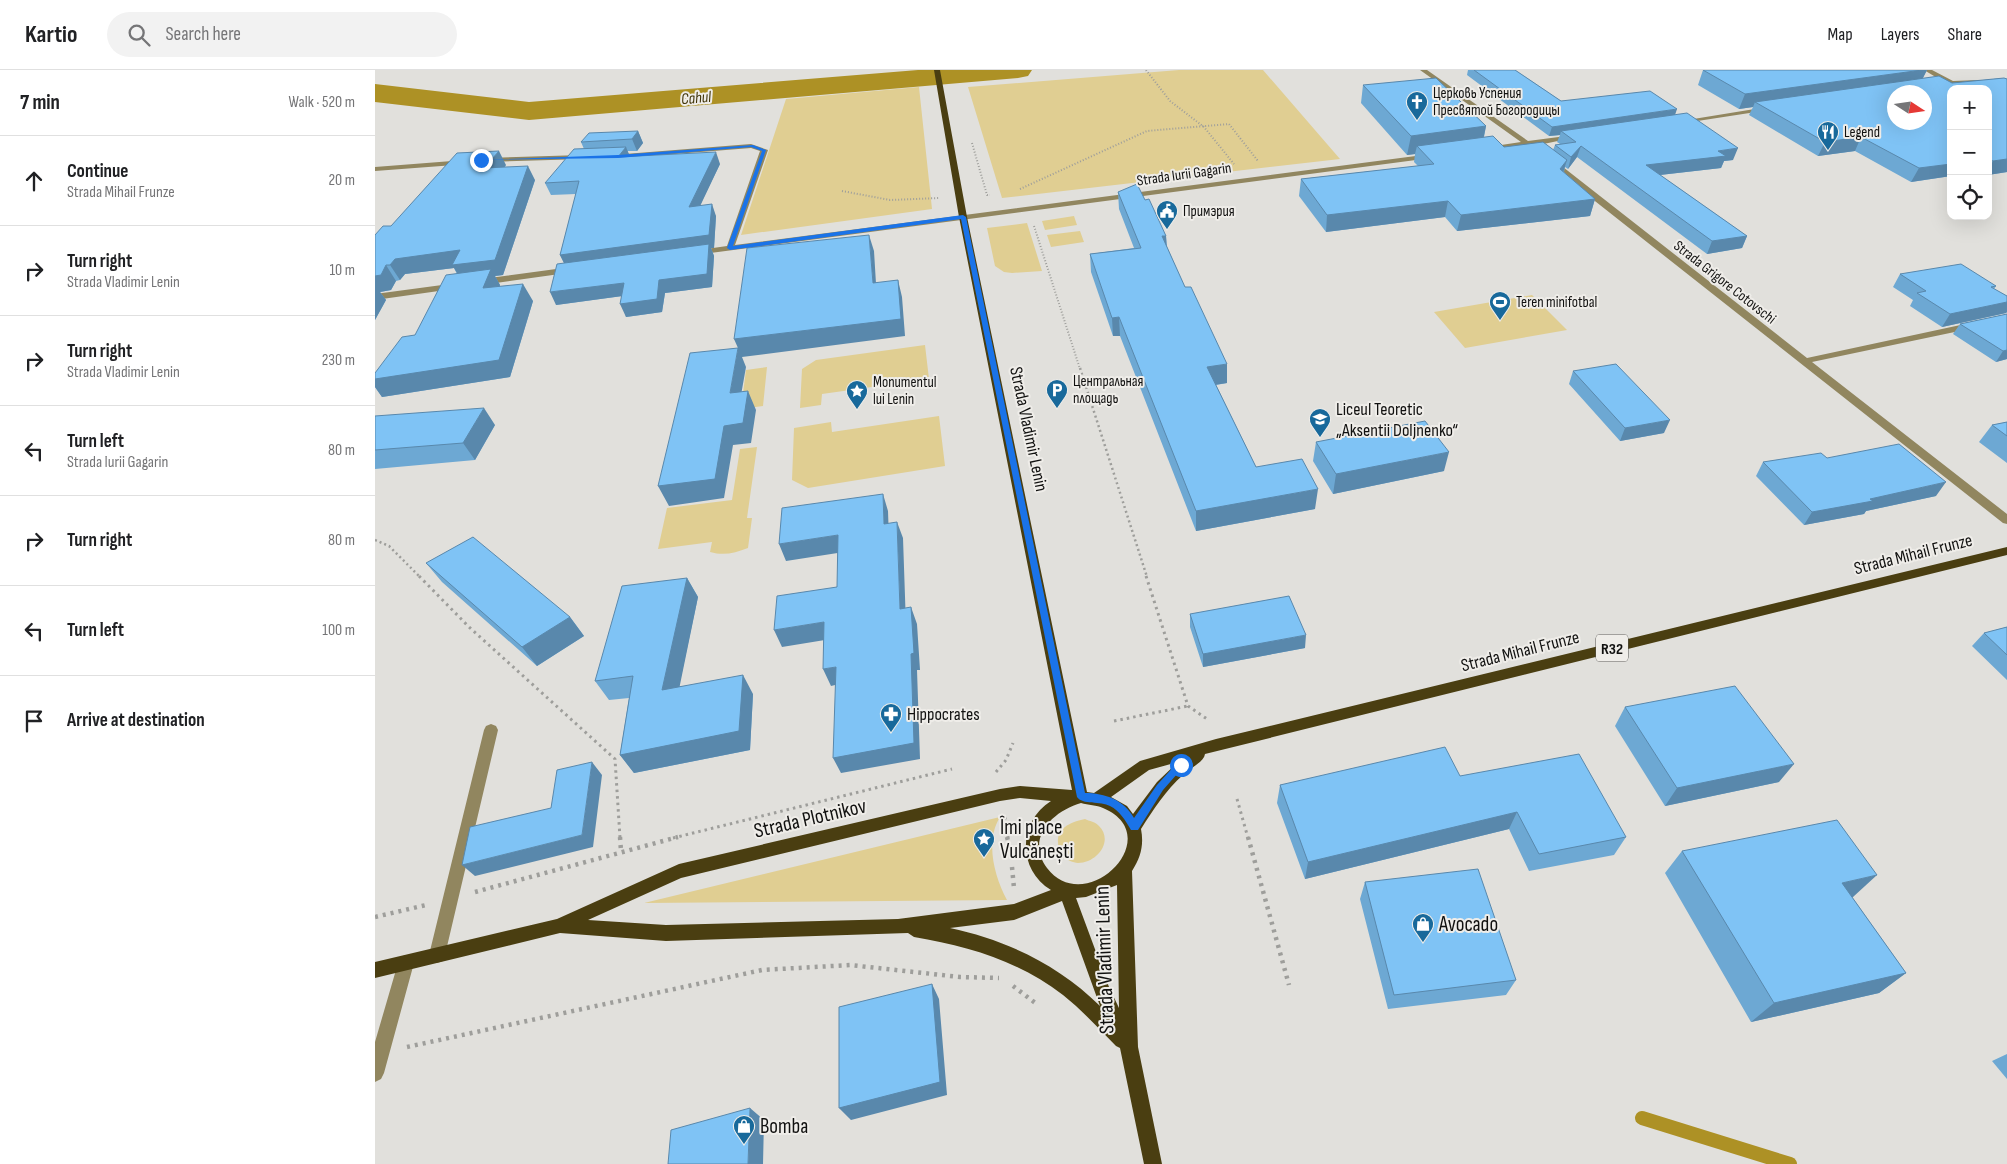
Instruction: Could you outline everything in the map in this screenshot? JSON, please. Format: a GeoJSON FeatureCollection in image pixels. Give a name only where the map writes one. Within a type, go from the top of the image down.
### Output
{"type":"FeatureCollection","features":[{"type":"Feature","properties":{"kind":"main road","name":"Strada Vladimir Lenin"},"geometry":{"type":"LineString","coordinates":[[937,70],[963,217],[1081,797]]}},
{"type":"Feature","properties":{"kind":"main road","name":"Strada Mihail Frunze"},"geometry":{"type":"LineString","coordinates":[[1099,797],[1145,766],[1216,745],[2007,551]]}},
{"type":"Feature","properties":{"kind":"main road","name":"Strada Mihail Frunze"},"geometry":{"type":"LineString","coordinates":[[1134,826],[1160,788],[1181,765],[1216,745]]}},
{"type":"Feature","properties":{"kind":"main road","name":"Strada Plotnikov"},"geometry":{"type":"LineString","coordinates":[[375,970],[558,926],[679,871],[1000,795],[1019,792],[1081,797]]}},
{"type":"Feature","properties":{"kind":"main road","name":"Strada Vladimir Lenin"},"geometry":{"type":"LineString","coordinates":[[1081,797],[1099,797],[1114,803],[1127,813],[1134,826],[1136,842],[1133,857],[1124,871],[1110,882],[1094,889],[1066,891],[1046,878],[1036,866],[1032,851],[1033,836],[1040,822],[1051,810],[1065,801],[1081,797]]}},
{"type":"Feature","properties":{"kind":"main road","name":"Strada Vladimir Lenin"},"geometry":{"type":"LineString","coordinates":[[1124,871],[1129,1047],[1153,1164]]}},
{"type":"Feature","properties":{"kind":"main road","name":"Strada Vladimir Lenin"},"geometry":{"type":"LineString","coordinates":[[1066,891],[1102,991],[1129,1047]]}},
{"type":"Feature","properties":{"kind":"main road","name":"Strada Plotnikov"},"geometry":{"type":"LineString","coordinates":[[558,926],[666,933],[898,927],[1014,912],[1038,904],[1066,891]]}},
{"type":"Feature","properties":{"kind":"main road"},"geometry":{"type":"LineString","coordinates":[[898,927],[959,936],[1008,952],[1038,967],[1078,996],[1129,1047]]}},
{"type":"Feature","properties":{"kind":"street"},"geometry":{"type":"LineString","coordinates":[[1423,70],[1537,151]]}},
{"type":"Feature","properties":{"kind":"street"},"geometry":{"type":"LineString","coordinates":[[1927,70],[1951,83]]}},
{"type":"Feature","properties":{"kind":"street"},"geometry":{"type":"LineString","coordinates":[[1932,86],[1951,83],[2007,86]]}},
{"type":"Feature","properties":{"kind":"street"},"geometry":{"type":"LineString","coordinates":[[1665,124],[1774,108]]}},
{"type":"Feature","properties":{"kind":"street"},"geometry":{"type":"LineString","coordinates":[[1479,150],[1587,135]]}},
{"type":"Feature","properties":{"kind":"street"},"geometry":{"type":"LineString","coordinates":[[599,157],[751,146],[764,150],[730,248]]}},
{"type":"Feature","properties":{"kind":"street","name":"Strada Iurii Gagarin"},"geometry":{"type":"LineString","coordinates":[[691,254],[1440,154]]}},
{"type":"Feature","properties":{"kind":"street"},"geometry":{"type":"LineString","coordinates":[[481,160],[589,157]]}},
{"type":"Feature","properties":{"kind":"street","name":"Strada Grigore Cotovschi"},"geometry":{"type":"LineString","coordinates":[[1545,158],[2007,520]]}},
{"type":"Feature","properties":{"kind":"street"},"geometry":{"type":"LineString","coordinates":[[375,169],[471,161]]}},
{"type":"Feature","properties":{"kind":"street"},"geometry":{"type":"LineString","coordinates":[[474,283],[582,269]]}},
{"type":"Feature","properties":{"kind":"street"},"geometry":{"type":"LineString","coordinates":[[375,297],[464,285]]}},
{"type":"Feature","properties":{"kind":"street"},"geometry":{"type":"LineString","coordinates":[[1805,361],[2007,318]]}},
{"type":"Feature","properties":{"kind":"street"},"geometry":{"type":"LineString","coordinates":[[437,955],[491,730]]}},
{"type":"Feature","properties":{"kind":"street"},"geometry":{"type":"LineString","coordinates":[[375,1073],[406,963]]}},
{"type":"Feature","properties":{"kind":"path"},"geometry":{"type":"LineString","coordinates":[[1146,70],[1170,100],[1204,127],[1235,165]]}},
{"type":"Feature","properties":{"kind":"path"},"geometry":{"type":"LineString","coordinates":[[1207,720],[1188,706],[1025,199],[1007,195],[1147,131],[1229,124],[1259,162]]}},
{"type":"Feature","properties":{"kind":"path"},"geometry":{"type":"LineString","coordinates":[[971,141],[987,195]]}},
{"type":"Feature","properties":{"kind":"path"},"geometry":{"type":"LineString","coordinates":[[842,191],[890,200],[994,195]]}},
{"type":"Feature","properties":{"kind":"path"},"geometry":{"type":"LineString","coordinates":[[375,540],[389,546],[469,627],[615,759],[621,851]]}},
{"type":"Feature","properties":{"kind":"path"},"geometry":{"type":"LineString","coordinates":[[1114,721],[1188,706]]}},
{"type":"Feature","properties":{"kind":"path"},"geometry":{"type":"LineString","coordinates":[[995,774],[1006,760],[1013,743]]}},
{"type":"Feature","properties":{"kind":"path"},"geometry":{"type":"LineString","coordinates":[[375,917],[621,851],[952,769]]}},
{"type":"Feature","properties":{"kind":"path"},"geometry":{"type":"LineString","coordinates":[[1237,799],[1289,985]]}},
{"type":"Feature","properties":{"kind":"path"},"geometry":{"type":"LineString","coordinates":[[380,1053],[762,970],[850,965],[1007,980],[1038,1005]]}},
{"type":"Feature","properties":{"kind":"shaded area"},"geometry":{"type":"Polygon","coordinates":[[[1179,70],[1263,70],[1340,159],[1002,198],[968,87],[1179,70]]]}},
{"type":"Feature","properties":{"kind":"shaded area"},"geometry":{"type":"Polygon","coordinates":[[[919,87],[932,209],[741,235],[786,99],[919,87]]]}},
{"type":"Feature","properties":{"kind":"shaded area"},"geometry":{"type":"Polygon","coordinates":[[[1074,216],[1077,225],[1045,230],[1042,221],[1074,216]]]}},
{"type":"Feature","properties":{"kind":"shaded area"},"geometry":{"type":"Polygon","coordinates":[[[1027,223],[1042,271],[1004,272],[995,266],[987,228],[1027,223]]]}},
{"type":"Feature","properties":{"kind":"shaded area"},"geometry":{"type":"Polygon","coordinates":[[[1080,231],[1084,242],[1051,247],[1047,235],[1080,231]]]}},
{"type":"Feature","properties":{"kind":"shaded area","name":"Teren minifotbal"},"geometry":{"type":"Polygon","coordinates":[[[1532,295],[1567,330],[1465,348],[1434,312],[1532,295]]]}},
{"type":"Feature","properties":{"kind":"shaded area"},"geometry":{"type":"Polygon","coordinates":[[[925,345],[929,379],[822,394],[821,405],[800,408],[802,369],[816,360],[925,345]]]}},
{"type":"Feature","properties":{"kind":"shaded area"},"geometry":{"type":"Polygon","coordinates":[[[767,367],[763,406],[741,409],[746,370],[767,367]]]}},
{"type":"Feature","properties":{"kind":"shaded area"},"geometry":{"type":"Polygon","coordinates":[[[939,416],[945,466],[808,488],[792,480],[794,428],[831,422],[832,432],[939,416]]]}},
{"type":"Feature","properties":{"kind":"shaded area"},"geometry":{"type":"Polygon","coordinates":[[[757,447],[747,518],[752,518],[748,548],[720,554],[710,552],[712,542],[658,549],[667,508],[732,500],[740,449],[757,447]]]}},
{"type":"Feature","properties":{"kind":"shaded area"},"geometry":{"type":"Polygon","coordinates":[[[1000,817],[995,826],[992,847],[995,870],[1007,900],[644,903],[1000,817]]]}},
{"type":"Feature","properties":{"kind":"shaded area"},"geometry":{"type":"Polygon","coordinates":[[[1085,819],[1099,826],[1105,838],[1104,844],[1097,855],[1085,862],[1076,863],[1063,858],[1058,837],[1064,827],[1085,819]]]}},
{"type":"Feature","properties":{"kind":"building"},"geometry":{"type":"Polygon","coordinates":[[[1474,70],[1515,70],[1561,101],[1650,91],[1677,109],[1552,127],[1474,70]]]}},
{"type":"Feature","properties":{"kind":"building"},"geometry":{"type":"Polygon","coordinates":[[[1703,70],[1922,70],[1745,94],[1703,70]]]}},
{"type":"Feature","properties":{"kind":"building"},"geometry":{"type":"Polygon","coordinates":[[[1939,76],[1952,83],[2007,79],[2007,159],[1992,161],[1992,85],[1947,85],[1947,164],[1919,168],[1861,137],[1825,142],[1755,102],[1939,76]]]}},
{"type":"Feature","properties":{"kind":"building"},"geometry":{"type":"Polygon","coordinates":[[[1436,78],[1486,126],[1411,136],[1363,85],[1436,78]]]}},
{"type":"Feature","properties":{"kind":"building"},"geometry":{"type":"Polygon","coordinates":[[[1687,113],[1738,148],[1718,151],[1726,156],[1646,165],[1747,236],[1712,241],[1581,146],[1571,157],[1555,145],[1576,142],[1561,131],[1687,113]]]}},
{"type":"Feature","properties":{"kind":"building"},"geometry":{"type":"Polygon","coordinates":[[[638,131],[632,139],[581,142],[589,133],[638,131]]]}},
{"type":"Feature","properties":{"kind":"building"},"geometry":{"type":"Polygon","coordinates":[[[1493,136],[1504,147],[1543,142],[1567,160],[1560,169],[1595,199],[1461,215],[1448,201],[1327,215],[1301,179],[1434,164],[1417,146],[1493,136]]]}},
{"type":"Feature","properties":{"kind":"building"},"geometry":{"type":"Polygon","coordinates":[[[626,147],[618,157],[716,152],[689,207],[712,204],[709,235],[560,255],[579,181],[545,183],[574,149],[626,147]]]}},
{"type":"Feature","properties":{"kind":"building"},"geometry":{"type":"Polygon","coordinates":[[[499,151],[484,168],[528,166],[495,260],[452,265],[460,250],[395,259],[390,265],[386,265],[381,275],[375,276],[375,235],[383,226],[391,226],[457,153],[499,151]]]}},
{"type":"Feature","properties":{"kind":"building"},"geometry":{"type":"Polygon","coordinates":[[[1137,184],[1145,200],[1149,199],[1166,236],[1162,236],[1185,287],[1191,287],[1227,364],[1207,367],[1256,467],[1302,459],[1318,489],[1196,511],[1119,317],[1112,318],[1090,254],[1141,248],[1118,192],[1137,184]]]}},
{"type":"Feature","properties":{"kind":"building"},"geometry":{"type":"Polygon","coordinates":[[[869,235],[873,283],[898,280],[901,319],[734,339],[747,248],[869,235]]]}},
{"type":"Feature","properties":{"kind":"building"},"geometry":{"type":"Polygon","coordinates":[[[709,244],[707,274],[659,280],[657,299],[620,304],[624,283],[550,292],[557,264],[709,244]]]}},
{"type":"Feature","properties":{"kind":"building"},"geometry":{"type":"Polygon","coordinates":[[[1961,264],[1996,286],[1991,287],[2007,296],[2007,302],[1950,314],[1917,293],[1926,291],[1900,274],[1961,264]]]}},
{"type":"Feature","properties":{"kind":"building"},"geometry":{"type":"Polygon","coordinates":[[[491,269],[483,288],[523,284],[499,360],[375,379],[375,373],[402,337],[415,335],[446,275],[491,269]]]}},
{"type":"Feature","properties":{"kind":"building"},"geometry":{"type":"Polygon","coordinates":[[[2007,314],[2007,350],[2003,351],[1960,324],[2007,314]]]}},
{"type":"Feature","properties":{"kind":"building"},"geometry":{"type":"Polygon","coordinates":[[[738,348],[730,393],[748,391],[743,423],[724,426],[715,479],[658,486],[690,353],[738,348]]]}},
{"type":"Feature","properties":{"kind":"building"},"geometry":{"type":"Polygon","coordinates":[[[1616,364],[1670,420],[1625,428],[1573,371],[1616,364]]]}},
{"type":"Feature","properties":{"kind":"building"},"geometry":{"type":"Polygon","coordinates":[[[484,408],[463,443],[375,450],[375,416],[484,408]]]}},
{"type":"Feature","properties":{"kind":"building"},"geometry":{"type":"Polygon","coordinates":[[[1425,421],[1449,452],[1336,474],[1316,442],[1425,421]]]}},
{"type":"Feature","properties":{"kind":"building"},"geometry":{"type":"Polygon","coordinates":[[[2007,422],[2007,436],[1992,425],[2007,422]]]}},
{"type":"Feature","properties":{"kind":"building"},"geometry":{"type":"Polygon","coordinates":[[[1899,444],[1946,482],[1870,499],[1873,501],[1812,512],[1763,462],[1821,453],[1827,458],[1899,444]]]}},
{"type":"Feature","properties":{"kind":"building"},"geometry":{"type":"Polygon","coordinates":[[[883,494],[884,524],[897,522],[900,609],[911,607],[914,653],[911,654],[914,743],[833,758],[836,667],[823,669],[824,622],[774,630],[777,596],[837,587],[838,535],[779,544],[782,508],[883,494]]]}},
{"type":"Feature","properties":{"kind":"building"},"geometry":{"type":"Polygon","coordinates":[[[473,537],[570,617],[522,647],[426,563],[473,537]]]}},
{"type":"Feature","properties":{"kind":"building"},"geometry":{"type":"Polygon","coordinates":[[[687,578],[662,690],[743,675],[739,731],[620,755],[633,676],[595,681],[622,586],[687,578]]]}},
{"type":"Feature","properties":{"kind":"building"},"geometry":{"type":"Polygon","coordinates":[[[1289,596],[1306,635],[1203,654],[1190,614],[1289,596]]]}},
{"type":"Feature","properties":{"kind":"building"},"geometry":{"type":"Polygon","coordinates":[[[2007,627],[2007,655],[1984,633],[2007,627]]]}},
{"type":"Feature","properties":{"kind":"building"},"geometry":{"type":"Polygon","coordinates":[[[1735,686],[1794,764],[1677,788],[1625,707],[1735,686]]]}},
{"type":"Feature","properties":{"kind":"building"},"geometry":{"type":"Polygon","coordinates":[[[1445,747],[1460,776],[1579,754],[1626,837],[1539,854],[1517,812],[1308,862],[1280,785],[1445,747]]]}},
{"type":"Feature","properties":{"kind":"building"},"geometry":{"type":"Polygon","coordinates":[[[592,762],[582,835],[462,865],[470,827],[551,808],[557,770],[592,762]]]}},
{"type":"Feature","properties":{"kind":"building"},"geometry":{"type":"Polygon","coordinates":[[[1837,820],[1877,875],[1842,883],[1906,973],[1774,1003],[1682,851],[1837,820]]]}},
{"type":"Feature","properties":{"kind":"building"},"geometry":{"type":"Polygon","coordinates":[[[1478,869],[1516,980],[1394,995],[1365,882],[1478,869]]]}},
{"type":"Feature","properties":{"kind":"building"},"geometry":{"type":"Polygon","coordinates":[[[932,984],[940,1082],[839,1108],[839,1007],[932,984]]]}},
{"type":"Feature","properties":{"kind":"building"},"geometry":{"type":"Polygon","coordinates":[[[750,1108],[748,1164],[668,1164],[671,1130],[750,1108]]]}},
{"type":"Feature","properties":{"kind":"waterway","name":"Cahul"},"geometry":{"type":"LineString","coordinates":[[375,93],[529,111],[1018,70]]}},
{"type":"Feature","properties":{"kind":"waterway"},"geometry":{"type":"LineString","coordinates":[[1642,1118],[1790,1164]]}},
{"type":"Feature","properties":{"kind":"place","name":"Церковь Успения Пресвятой Богородицы"},"geometry":{"type":"Point","coordinates":[1417,121]}},
{"type":"Feature","properties":{"kind":"place","name":"Legend"},"geometry":{"type":"Point","coordinates":[1828,151]}},
{"type":"Feature","properties":{"kind":"place","name":"Примэрия"},"geometry":{"type":"Point","coordinates":[1167,230]}},
{"type":"Feature","properties":{"kind":"place","name":"Teren minifotbal"},"geometry":{"type":"Point","coordinates":[1500,321]}},
{"type":"Feature","properties":{"kind":"place","name":"Центральная площадь"},"geometry":{"type":"Point","coordinates":[1057,409]}},
{"type":"Feature","properties":{"kind":"place","name":"Monumentul lui Lenin"},"geometry":{"type":"Point","coordinates":[857,410]}},
{"type":"Feature","properties":{"kind":"place","name":"Liceul Teoretic „Aksentii Doljnenko“"},"geometry":{"type":"Point","coordinates":[1320,438]}},
{"type":"Feature","properties":{"kind":"place","name":"Hippocrates"},"geometry":{"type":"Point","coordinates":[891,733]}},
{"type":"Feature","properties":{"kind":"place","name":"Îmi place Vulcănești"},"geometry":{"type":"Point","coordinates":[984,858]}},
{"type":"Feature","properties":{"kind":"place","name":"Avocado"},"geometry":{"type":"Point","coordinates":[1423,943]}},
{"type":"Feature","properties":{"kind":"place","name":"Bomba"},"geometry":{"type":"Point","coordinates":[744,1145]}},
{"type":"Feature","properties":{"kind":"route"},"geometry":{"type":"LineString","coordinates":[[481,160],[618,156],[751,146],[764,150],[730,248],[963,217],[1069,730],[1081,797],[1099,797],[1114,803],[1127,813],[1134,826],[1160,788],[1181,765]]}}]}
